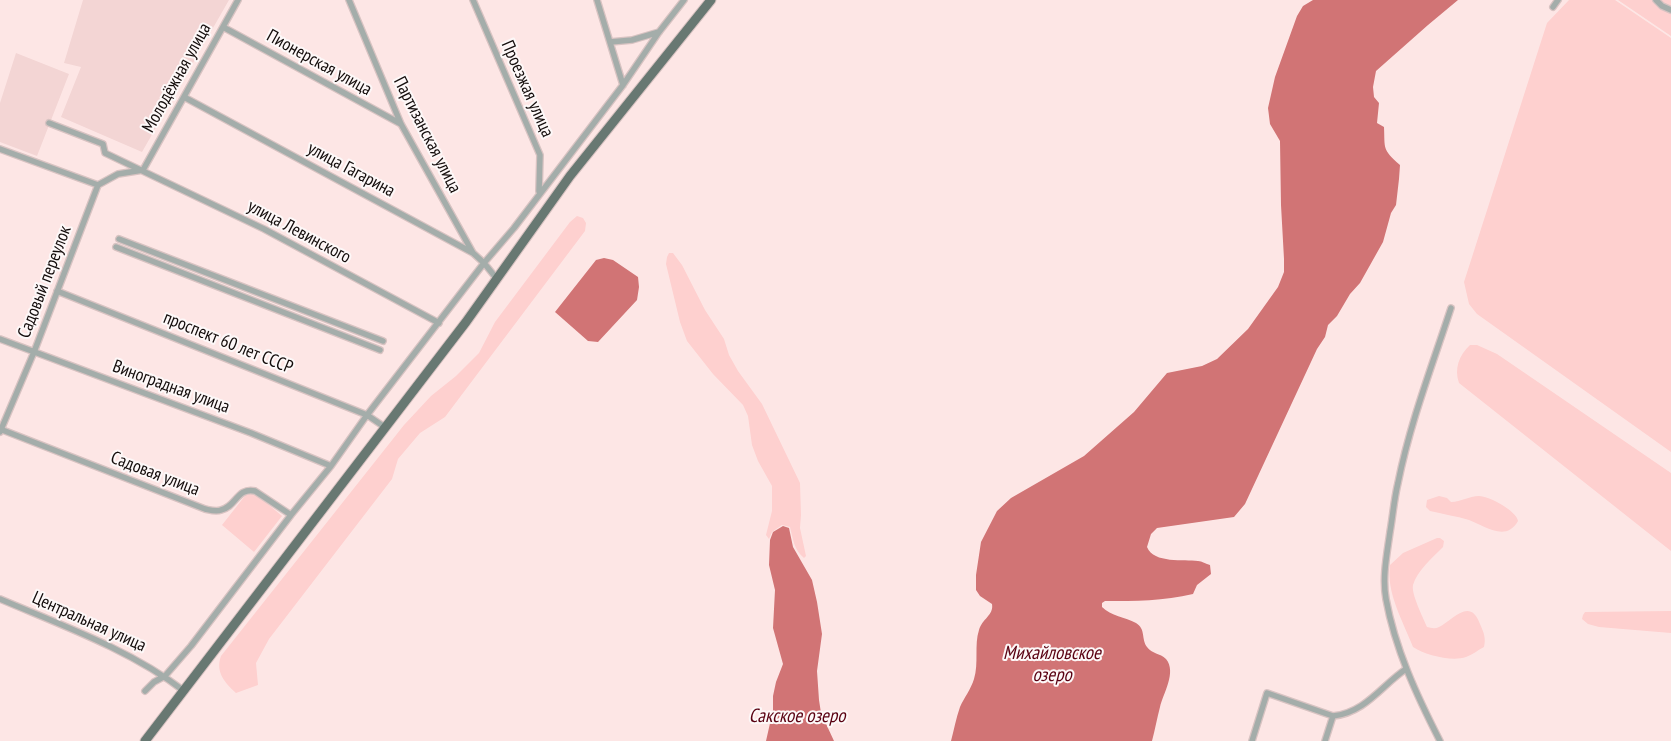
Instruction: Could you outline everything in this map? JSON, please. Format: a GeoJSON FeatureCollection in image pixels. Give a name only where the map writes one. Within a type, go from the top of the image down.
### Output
{"type":"FeatureCollection","features":[{"type":"Feature","properties":{"kind":"main road"},"geometry":{"type":"LineString","coordinates":[[145,741],[386,428],[498,279],[570,176],[711,0]]}},
{"type":"Feature","properties":{"kind":"street","name":"Молодёжная улица"},"geometry":{"type":"LineString","coordinates":[[143,170],[238,0]]}},
{"type":"Feature","properties":{"kind":"street","name":"Партизанская улица"},"geometry":{"type":"LineString","coordinates":[[349,0],[401,124],[473,253]]}},
{"type":"Feature","properties":{"kind":"street","name":"Проезжая улица"},"geometry":{"type":"LineString","coordinates":[[473,0],[540,155],[539,193]]}},
{"type":"Feature","properties":{"kind":"street"},"geometry":{"type":"LineString","coordinates":[[597,0],[623,84]]}},
{"type":"Feature","properties":{"kind":"street"},"geometry":{"type":"LineString","coordinates":[[145,691],[158,678],[165,676],[191,646],[332,466],[367,415],[484,263],[514,228],[623,84],[658,32],[684,0]]}},
{"type":"Feature","properties":{"kind":"street"},"geometry":{"type":"LineString","coordinates":[[1554,7],[1558,0]]}},
{"type":"Feature","properties":{"kind":"street"},"geometry":{"type":"LineString","coordinates":[[1656,0],[1662,6],[1671,10]]}},
{"type":"Feature","properties":{"kind":"street","name":"Пионерская улица"},"geometry":{"type":"LineString","coordinates":[[223,27],[401,124]]}},
{"type":"Feature","properties":{"kind":"street"},"geometry":{"type":"LineString","coordinates":[[610,42],[632,40],[658,32]]}},
{"type":"Feature","properties":{"kind":"street","name":"улица Гагарина"},"geometry":{"type":"LineString","coordinates":[[184,97],[473,253],[498,279]]}},
{"type":"Feature","properties":{"kind":"street","name":"улица Левинского"},"geometry":{"type":"LineString","coordinates":[[49,123],[103,144],[105,153],[264,229],[439,323]]}},
{"type":"Feature","properties":{"kind":"street"},"geometry":{"type":"LineString","coordinates":[[0,149],[98,185],[118,174],[143,170]]}},
{"type":"Feature","properties":{"kind":"street","name":"Садовый переулок"},"geometry":{"type":"LineString","coordinates":[[0,431],[34,352],[98,185]]}},
{"type":"Feature","properties":{"kind":"street"},"geometry":{"type":"LineString","coordinates":[[119,239],[383,341]]}},
{"type":"Feature","properties":{"kind":"street"},"geometry":{"type":"LineString","coordinates":[[116,247],[380,350]]}},
{"type":"Feature","properties":{"kind":"street","name":"проспект 60 лет СССР"},"geometry":{"type":"LineString","coordinates":[[58,291],[367,415],[386,428]]}},
{"type":"Feature","properties":{"kind":"street"},"geometry":{"type":"LineString","coordinates":[[289,314],[292,306]]}},
{"type":"Feature","properties":{"kind":"street"},"geometry":{"type":"LineString","coordinates":[[1440,741],[1418,698],[1406,669],[1390,615],[1384,582],[1385,565],[1400,474],[1413,427],[1452,308]]}},
{"type":"Feature","properties":{"kind":"street"},"geometry":{"type":"LineString","coordinates":[[357,341],[360,332]]}},
{"type":"Feature","properties":{"kind":"street","name":"Виноградная улица"},"geometry":{"type":"LineString","coordinates":[[0,339],[251,433],[332,466]]}},
{"type":"Feature","properties":{"kind":"street","name":"Садовая улица"},"geometry":{"type":"LineString","coordinates":[[0,431],[205,509],[222,510],[248,489],[255,491],[291,516]]}},
{"type":"Feature","properties":{"kind":"street","name":"Центральная улица"},"geometry":{"type":"LineString","coordinates":[[0,599],[124,653],[165,676],[184,691]]}},
{"type":"Feature","properties":{"kind":"street"},"geometry":{"type":"LineString","coordinates":[[1252,741],[1266,693],[1333,716],[1348,713],[1358,708],[1378,694],[1392,678],[1406,669]]}},
{"type":"Feature","properties":{"kind":"street"},"geometry":{"type":"LineString","coordinates":[[1325,741],[1333,716]]}},
{"type":"Feature","properties":{"kind":"shaded area"},"geometry":{"type":"Polygon","coordinates":[[[83,0],[229,0],[142,152],[61,117],[81,67],[64,63],[83,0]]]}},
{"type":"Feature","properties":{"kind":"shaded area"},"geometry":{"type":"Polygon","coordinates":[[[1569,0],[1615,0],[1671,38],[1671,452],[1477,314],[1469,304],[1464,282],[1547,23],[1569,0]]]}},
{"type":"Feature","properties":{"kind":"shaded area"},"geometry":{"type":"Polygon","coordinates":[[[1618,0],[1671,0],[1671,36],[1618,0]]]}},
{"type":"Feature","properties":{"kind":"shaded area"},"geometry":{"type":"Polygon","coordinates":[[[16,53],[69,74],[37,156],[0,142],[0,103],[16,53]]]}},
{"type":"Feature","properties":{"kind":"shaded area"},"geometry":{"type":"Polygon","coordinates":[[[577,216],[583,218],[586,223],[585,231],[445,417],[420,433],[398,459],[392,479],[269,639],[256,663],[258,685],[236,693],[222,677],[219,667],[221,656],[404,425],[431,396],[456,376],[479,353],[495,322],[570,222],[577,216]]]}},
{"type":"Feature","properties":{"kind":"shaded area"},"geometry":{"type":"Polygon","coordinates":[[[669,253],[673,253],[682,265],[705,310],[724,339],[729,355],[738,371],[762,404],[800,483],[800,528],[806,556],[804,558],[796,548],[790,527],[782,525],[772,532],[769,539],[766,535],[772,511],[772,486],[758,461],[752,445],[748,416],[743,405],[713,374],[687,341],[680,322],[666,264],[669,253]]]}},
{"type":"Feature","properties":{"kind":"shaded area"},"geometry":{"type":"Polygon","coordinates":[[[1470,345],[1477,345],[1497,354],[1671,473],[1671,551],[1459,383],[1457,367],[1463,353],[1470,345]]]}},
{"type":"Feature","properties":{"kind":"shaded area"},"geometry":{"type":"Polygon","coordinates":[[[248,492],[256,494],[282,516],[254,552],[222,525],[248,492]]]}},
{"type":"Feature","properties":{"kind":"shaded area"},"geometry":{"type":"Polygon","coordinates":[[[1439,496],[1447,498],[1451,502],[1475,496],[1484,497],[1508,509],[1518,521],[1507,531],[1501,532],[1459,517],[1430,511],[1426,507],[1427,500],[1439,496]]]}},
{"type":"Feature","properties":{"kind":"shaded area"},"geometry":{"type":"Polygon","coordinates":[[[1437,538],[1444,541],[1443,547],[1418,575],[1413,589],[1427,627],[1438,628],[1466,611],[1476,616],[1484,635],[1484,647],[1468,656],[1460,658],[1439,657],[1424,653],[1413,647],[1396,607],[1390,586],[1390,565],[1403,553],[1437,538]]]}},
{"type":"Feature","properties":{"kind":"shaded area"},"geometry":{"type":"Polygon","coordinates":[[[1671,611],[1671,633],[1599,627],[1588,624],[1582,619],[1585,612],[1671,611]]]}},
{"type":"Feature","properties":{"kind":"water","name":"Михайловское озеро"},"geometry":{"type":"Polygon","coordinates":[[[1313,0],[1458,0],[1376,71],[1373,87],[1374,97],[1379,103],[1377,123],[1384,127],[1387,152],[1400,165],[1396,205],[1391,213],[1383,242],[1360,283],[1350,294],[1337,316],[1328,325],[1325,337],[1317,349],[1245,504],[1234,517],[1157,528],[1151,534],[1147,547],[1156,556],[1170,560],[1201,561],[1210,565],[1211,574],[1197,585],[1193,594],[1160,599],[1105,601],[1102,603],[1102,607],[1110,612],[1139,625],[1147,647],[1164,657],[1169,664],[1170,676],[1152,741],[951,741],[960,707],[974,679],[979,630],[992,608],[992,604],[980,596],[976,590],[976,575],[981,542],[997,511],[1011,498],[1084,456],[1134,412],[1167,373],[1202,366],[1217,359],[1248,329],[1278,287],[1284,272],[1280,141],[1270,124],[1268,108],[1275,77],[1297,16],[1303,6],[1313,0]]]}},
{"type":"Feature","properties":{"kind":"water"},"geometry":{"type":"Polygon","coordinates":[[[604,258],[613,260],[638,277],[637,300],[598,342],[588,341],[555,312],[596,260],[604,258]]]}},
{"type":"Feature","properties":{"kind":"water","name":"Сакское озеро"},"geometry":{"type":"Polygon","coordinates":[[[783,526],[789,528],[793,547],[812,580],[822,634],[817,671],[819,700],[821,713],[834,741],[766,741],[773,710],[776,682],[783,664],[773,628],[775,590],[769,565],[770,540],[773,532],[783,526]]]}}]}
